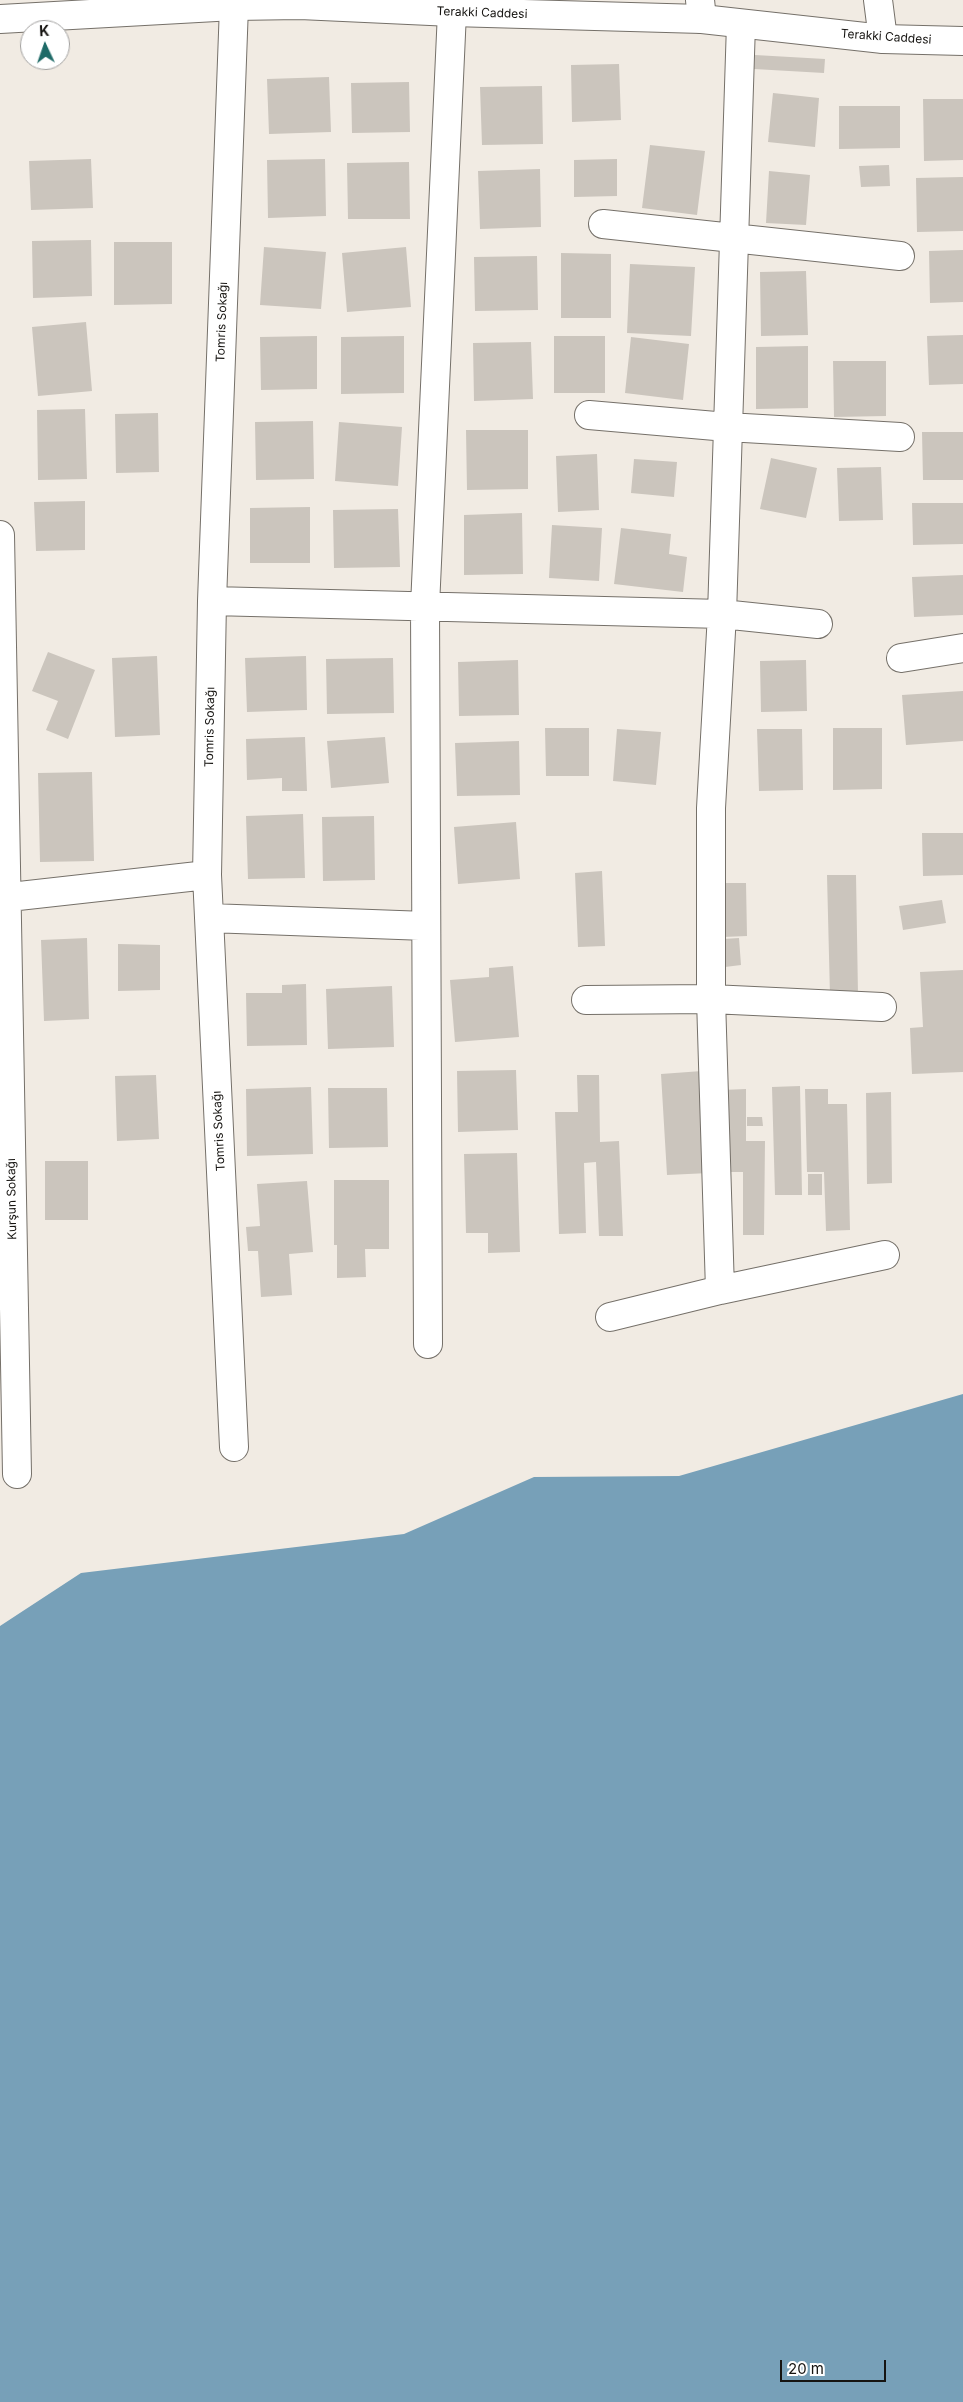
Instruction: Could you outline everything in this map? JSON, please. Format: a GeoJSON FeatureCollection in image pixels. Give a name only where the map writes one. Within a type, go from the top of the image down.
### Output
{"type":"FeatureCollection","features":[{"type":"Feature","properties":{"kind":"street"},"geometry":{"type":"LineString","coordinates":[[878,0],[883,39]]}},
{"type":"Feature","properties":{"kind":"street","name":"Terakki Caddesi"},"geometry":{"type":"LineString","coordinates":[[0,18],[300,3],[452,12],[503,7],[701,9],[741,24],[883,39],[963,41]]}},
{"type":"Feature","properties":{"kind":"street","name":"Tomris Sokağı"},"geometry":{"type":"LineString","coordinates":[[234,6],[212,601],[207,874],[234,1447]]}},
{"type":"Feature","properties":{"kind":"street"},"geometry":{"type":"LineString","coordinates":[[428,1344],[425,606],[452,12]]}},
{"type":"Feature","properties":{"kind":"street"},"geometry":{"type":"LineString","coordinates":[[720,1290],[711,998],[711,808],[722,614],[741,24]]}},
{"type":"Feature","properties":{"kind":"street"},"geometry":{"type":"LineString","coordinates":[[602,224],[900,256]]}},
{"type":"Feature","properties":{"kind":"street"},"geometry":{"type":"LineString","coordinates":[[589,415],[727,427],[900,437]]}},
{"type":"Feature","properties":{"kind":"street","name":"Kurşun Sokağı"},"geometry":{"type":"LineString","coordinates":[[0,535],[3,898],[17,1474]]}},
{"type":"Feature","properties":{"kind":"street"},"geometry":{"type":"LineString","coordinates":[[212,601],[722,614],[818,624]]}},
{"type":"Feature","properties":{"kind":"street"},"geometry":{"type":"LineString","coordinates":[[901,658],[963,648]]}},
{"type":"Feature","properties":{"kind":"street"},"geometry":{"type":"LineString","coordinates":[[3,898],[207,874]]}},
{"type":"Feature","properties":{"kind":"street"},"geometry":{"type":"LineString","coordinates":[[209,918],[426,926]]}},
{"type":"Feature","properties":{"kind":"street"},"geometry":{"type":"LineString","coordinates":[[586,1000],[711,998],[882,1006]]}},
{"type":"Feature","properties":{"kind":"street"},"geometry":{"type":"LineString","coordinates":[[610,1318],[720,1290],[886,1255]]}},
{"type":"Feature","properties":{"kind":"water"},"geometry":{"type":"Polygon","coordinates":[[[963,1394],[963,2402],[0,2402],[0,1626],[81,1573],[404,1534],[534,1477],[679,1476],[963,1394]]]}},
{"type":"Feature","properties":{"kind":"building"},"geometry":{"type":"Polygon","coordinates":[[[755,55],[825,59],[824,73],[754,69],[755,55]]]}},
{"type":"Feature","properties":{"kind":"building"},"geometry":{"type":"Polygon","coordinates":[[[619,64],[621,120],[572,122],[571,65],[619,64]]]}},
{"type":"Feature","properties":{"kind":"building"},"geometry":{"type":"Polygon","coordinates":[[[329,77],[331,132],[269,134],[267,79],[329,77]]]}},
{"type":"Feature","properties":{"kind":"building"},"geometry":{"type":"Polygon","coordinates":[[[409,82],[410,132],[352,133],[351,83],[409,82]]]}},
{"type":"Feature","properties":{"kind":"building"},"geometry":{"type":"Polygon","coordinates":[[[542,86],[543,144],[482,145],[480,87],[542,86]]]}},
{"type":"Feature","properties":{"kind":"building"},"geometry":{"type":"Polygon","coordinates":[[[773,93],[819,98],[815,147],[768,142],[773,93]]]}},
{"type":"Feature","properties":{"kind":"building"},"geometry":{"type":"Polygon","coordinates":[[[923,99],[963,99],[963,160],[924,161],[923,99]]]}},
{"type":"Feature","properties":{"kind":"building"},"geometry":{"type":"Polygon","coordinates":[[[839,106],[900,106],[900,148],[839,149],[839,106]]]}},
{"type":"Feature","properties":{"kind":"building"},"geometry":{"type":"Polygon","coordinates":[[[650,145],[705,151],[697,215],[642,208],[650,145]]]}},
{"type":"Feature","properties":{"kind":"building"},"geometry":{"type":"Polygon","coordinates":[[[91,159],[93,208],[31,210],[29,161],[91,159]]]}},
{"type":"Feature","properties":{"kind":"building"},"geometry":{"type":"Polygon","coordinates":[[[325,159],[326,216],[268,218],[267,160],[325,159]]]}},
{"type":"Feature","properties":{"kind":"building"},"geometry":{"type":"Polygon","coordinates":[[[617,159],[617,196],[574,197],[574,160],[617,159]]]}},
{"type":"Feature","properties":{"kind":"building"},"geometry":{"type":"Polygon","coordinates":[[[409,162],[410,219],[348,219],[347,163],[409,162]]]}},
{"type":"Feature","properties":{"kind":"building"},"geometry":{"type":"Polygon","coordinates":[[[889,165],[890,186],[861,187],[859,166],[889,165]]]}},
{"type":"Feature","properties":{"kind":"building"},"geometry":{"type":"Polygon","coordinates":[[[540,169],[541,227],[480,229],[478,171],[540,169]]]}},
{"type":"Feature","properties":{"kind":"building"},"geometry":{"type":"Polygon","coordinates":[[[769,171],[810,175],[806,225],[766,223],[769,171]]]}},
{"type":"Feature","properties":{"kind":"building"},"geometry":{"type":"Polygon","coordinates":[[[963,177],[963,231],[917,232],[916,178],[963,177]]]}},
{"type":"Feature","properties":{"kind":"building"},"geometry":{"type":"Polygon","coordinates":[[[91,240],[92,296],[33,298],[32,241],[91,240]]]}},
{"type":"Feature","properties":{"kind":"building"},"geometry":{"type":"Polygon","coordinates":[[[114,242],[172,242],[172,304],[114,305],[114,242]]]}},
{"type":"Feature","properties":{"kind":"building"},"geometry":{"type":"Polygon","coordinates":[[[264,247],[326,252],[321,309],[260,305],[264,247]]]}},
{"type":"Feature","properties":{"kind":"building"},"geometry":{"type":"Polygon","coordinates":[[[406,247],[411,307],[347,312],[342,253],[406,247]]]}},
{"type":"Feature","properties":{"kind":"building"},"geometry":{"type":"Polygon","coordinates":[[[963,250],[963,302],[930,303],[929,251],[963,250]]]}},
{"type":"Feature","properties":{"kind":"building"},"geometry":{"type":"Polygon","coordinates":[[[561,253],[611,254],[611,318],[561,318],[561,253]]]}},
{"type":"Feature","properties":{"kind":"building"},"geometry":{"type":"Polygon","coordinates":[[[537,256],[538,310],[475,311],[474,257],[537,256]]]}},
{"type":"Feature","properties":{"kind":"building"},"geometry":{"type":"Polygon","coordinates":[[[630,264],[695,267],[691,336],[627,333],[630,264]]]}},
{"type":"Feature","properties":{"kind":"building"},"geometry":{"type":"Polygon","coordinates":[[[806,271],[808,335],[761,336],[760,272],[806,271]]]}},
{"type":"Feature","properties":{"kind":"building"},"geometry":{"type":"Polygon","coordinates":[[[86,322],[92,391],[38,396],[32,327],[86,322]]]}},
{"type":"Feature","properties":{"kind":"building"},"geometry":{"type":"Polygon","coordinates":[[[963,335],[963,384],[929,385],[927,336],[963,335]]]}},
{"type":"Feature","properties":{"kind":"building"},"geometry":{"type":"Polygon","coordinates":[[[317,336],[317,389],[261,390],[260,337],[317,336]]]}},
{"type":"Feature","properties":{"kind":"building"},"geometry":{"type":"Polygon","coordinates":[[[404,336],[404,393],[341,394],[341,337],[404,336]]]}},
{"type":"Feature","properties":{"kind":"building"},"geometry":{"type":"Polygon","coordinates":[[[554,336],[605,336],[605,393],[554,393],[554,336]]]}},
{"type":"Feature","properties":{"kind":"building"},"geometry":{"type":"Polygon","coordinates":[[[631,337],[689,344],[683,400],[625,393],[631,337]]]}},
{"type":"Feature","properties":{"kind":"building"},"geometry":{"type":"Polygon","coordinates":[[[531,342],[533,399],[474,401],[473,343],[531,342]]]}},
{"type":"Feature","properties":{"kind":"building"},"geometry":{"type":"Polygon","coordinates":[[[808,346],[808,408],[756,409],[756,347],[808,346]]]}},
{"type":"Feature","properties":{"kind":"building"},"geometry":{"type":"Polygon","coordinates":[[[833,361],[886,361],[886,416],[834,417],[833,361]]]}},
{"type":"Feature","properties":{"kind":"building"},"geometry":{"type":"Polygon","coordinates":[[[85,409],[87,479],[38,480],[37,410],[85,409]]]}},
{"type":"Feature","properties":{"kind":"building"},"geometry":{"type":"Polygon","coordinates":[[[158,413],[159,472],[116,473],[115,414],[158,413]]]}},
{"type":"Feature","properties":{"kind":"building"},"geometry":{"type":"Polygon","coordinates":[[[313,421],[314,479],[256,480],[255,422],[313,421]]]}},
{"type":"Feature","properties":{"kind":"building"},"geometry":{"type":"Polygon","coordinates":[[[339,422],[402,427],[398,486],[335,481],[339,422]]]}},
{"type":"Feature","properties":{"kind":"building"},"geometry":{"type":"Polygon","coordinates":[[[466,430],[528,430],[528,489],[467,490],[466,430]]]}},
{"type":"Feature","properties":{"kind":"building"},"geometry":{"type":"Polygon","coordinates":[[[922,432],[963,432],[963,480],[923,480],[922,432]]]}},
{"type":"Feature","properties":{"kind":"building"},"geometry":{"type":"Polygon","coordinates":[[[597,454],[599,510],[558,512],[556,456],[597,454]]]}},
{"type":"Feature","properties":{"kind":"building"},"geometry":{"type":"Polygon","coordinates":[[[771,458],[817,468],[806,518],[760,509],[771,458]]]}},
{"type":"Feature","properties":{"kind":"building"},"geometry":{"type":"Polygon","coordinates":[[[634,459],[677,462],[674,497],[631,493],[634,459]]]}},
{"type":"Feature","properties":{"kind":"building"},"geometry":{"type":"Polygon","coordinates":[[[881,467],[883,520],[839,521],[837,468],[881,467]]]}},
{"type":"Feature","properties":{"kind":"building"},"geometry":{"type":"Polygon","coordinates":[[[85,501],[85,550],[36,551],[34,502],[85,501]]]}},
{"type":"Feature","properties":{"kind":"building"},"geometry":{"type":"Polygon","coordinates":[[[912,503],[963,503],[963,544],[913,545],[912,503]]]}},
{"type":"Feature","properties":{"kind":"building"},"geometry":{"type":"Polygon","coordinates":[[[310,507],[310,563],[250,563],[250,508],[310,507]]]}},
{"type":"Feature","properties":{"kind":"building"},"geometry":{"type":"Polygon","coordinates":[[[398,509],[400,567],[334,568],[333,510],[398,509]]]}},
{"type":"Feature","properties":{"kind":"building"},"geometry":{"type":"Polygon","coordinates":[[[522,513],[523,574],[464,575],[464,515],[522,513]]]}},
{"type":"Feature","properties":{"kind":"building"},"geometry":{"type":"Polygon","coordinates":[[[552,525],[602,528],[599,581],[549,578],[552,525]]]}},
{"type":"Feature","properties":{"kind":"building"},"geometry":{"type":"Polygon","coordinates":[[[621,528],[671,534],[669,554],[687,557],[683,592],[614,584],[621,528]]]}},
{"type":"Feature","properties":{"kind":"building"},"geometry":{"type":"Polygon","coordinates":[[[963,575],[963,615],[914,617],[912,577],[963,575]]]}},
{"type":"Feature","properties":{"kind":"building"},"geometry":{"type":"Polygon","coordinates":[[[48,652],[95,670],[68,739],[46,730],[58,701],[32,691],[48,652]]]}},
{"type":"Feature","properties":{"kind":"building"},"geometry":{"type":"Polygon","coordinates":[[[157,656],[160,735],[115,737],[112,658],[157,656]]]}},
{"type":"Feature","properties":{"kind":"building"},"geometry":{"type":"Polygon","coordinates":[[[306,656],[307,710],[247,712],[245,658],[306,656]]]}},
{"type":"Feature","properties":{"kind":"building"},"geometry":{"type":"Polygon","coordinates":[[[393,658],[394,713],[327,714],[326,659],[393,658]]]}},
{"type":"Feature","properties":{"kind":"building"},"geometry":{"type":"Polygon","coordinates":[[[518,660],[519,715],[459,716],[458,662],[518,660]]]}},
{"type":"Feature","properties":{"kind":"building"},"geometry":{"type":"Polygon","coordinates":[[[806,660],[807,711],[761,712],[760,661],[806,660]]]}},
{"type":"Feature","properties":{"kind":"building"},"geometry":{"type":"Polygon","coordinates":[[[963,691],[963,741],[906,745],[902,695],[963,691]]]}},
{"type":"Feature","properties":{"kind":"building"},"geometry":{"type":"Polygon","coordinates":[[[545,728],[589,728],[589,776],[546,776],[545,728]]]}},
{"type":"Feature","properties":{"kind":"building"},"geometry":{"type":"Polygon","coordinates":[[[833,728],[882,728],[882,789],[833,790],[833,728]]]}},
{"type":"Feature","properties":{"kind":"building"},"geometry":{"type":"Polygon","coordinates":[[[617,729],[661,732],[656,785],[613,781],[617,729]]]}},
{"type":"Feature","properties":{"kind":"building"},"geometry":{"type":"Polygon","coordinates":[[[757,729],[802,729],[803,790],[759,791],[757,729]]]}},
{"type":"Feature","properties":{"kind":"building"},"geometry":{"type":"Polygon","coordinates":[[[305,737],[307,791],[282,791],[282,778],[247,780],[246,739],[305,737]]]}},
{"type":"Feature","properties":{"kind":"building"},"geometry":{"type":"Polygon","coordinates":[[[385,737],[389,783],[331,788],[327,741],[385,737]]]}},
{"type":"Feature","properties":{"kind":"building"},"geometry":{"type":"Polygon","coordinates":[[[519,741],[520,795],[457,796],[455,743],[519,741]]]}},
{"type":"Feature","properties":{"kind":"building"},"geometry":{"type":"Polygon","coordinates":[[[92,772],[94,861],[40,862],[38,773],[92,772]]]}},
{"type":"Feature","properties":{"kind":"building"},"geometry":{"type":"Polygon","coordinates":[[[303,814],[305,878],[248,879],[246,816],[303,814]]]}},
{"type":"Feature","properties":{"kind":"building"},"geometry":{"type":"Polygon","coordinates":[[[374,816],[375,880],[323,881],[322,817],[374,816]]]}},
{"type":"Feature","properties":{"kind":"building"},"geometry":{"type":"Polygon","coordinates":[[[516,822],[520,879],[458,884],[454,827],[516,822]]]}},
{"type":"Feature","properties":{"kind":"building"},"geometry":{"type":"Polygon","coordinates":[[[922,833],[963,833],[963,875],[923,876],[922,833]]]}},
{"type":"Feature","properties":{"kind":"building"},"geometry":{"type":"Polygon","coordinates":[[[602,871],[605,946],[578,947],[575,873],[602,871]]]}},
{"type":"Feature","properties":{"kind":"building"},"geometry":{"type":"Polygon","coordinates":[[[827,875],[856,875],[858,995],[830,996],[827,875]]]}},
{"type":"Feature","properties":{"kind":"building"},"geometry":{"type":"Polygon","coordinates":[[[722,883],[746,883],[747,936],[723,937],[722,883]]]}},
{"type":"Feature","properties":{"kind":"building"},"geometry":{"type":"Polygon","coordinates":[[[942,900],[946,923],[903,930],[899,906],[942,900]]]}},
{"type":"Feature","properties":{"kind":"building"},"geometry":{"type":"Polygon","coordinates":[[[87,938],[89,1019],[44,1021],[41,940],[87,938]]]}},
{"type":"Feature","properties":{"kind":"building"},"geometry":{"type":"Polygon","coordinates":[[[739,938],[741,965],[725,967],[723,939],[739,938]]]}},
{"type":"Feature","properties":{"kind":"building"},"geometry":{"type":"Polygon","coordinates":[[[118,944],[160,945],[160,990],[118,991],[118,944]]]}},
{"type":"Feature","properties":{"kind":"building"},"geometry":{"type":"Polygon","coordinates":[[[513,966],[519,1037],[455,1042],[450,980],[489,977],[489,968],[513,966]]]}},
{"type":"Feature","properties":{"kind":"building"},"geometry":{"type":"Polygon","coordinates":[[[963,970],[963,1072],[912,1074],[910,1028],[923,1027],[920,972],[963,970]]]}},
{"type":"Feature","properties":{"kind":"building"},"geometry":{"type":"Polygon","coordinates":[[[306,984],[307,1045],[247,1046],[246,993],[282,993],[282,985],[306,984]]]}},
{"type":"Feature","properties":{"kind":"building"},"geometry":{"type":"Polygon","coordinates":[[[392,986],[394,1047],[328,1049],[326,989],[392,986]]]}},
{"type":"Feature","properties":{"kind":"building"},"geometry":{"type":"Polygon","coordinates":[[[516,1070],[518,1130],[458,1132],[457,1071],[516,1070]]]}},
{"type":"Feature","properties":{"kind":"building"},"geometry":{"type":"Polygon","coordinates":[[[702,1071],[709,1173],[667,1175],[661,1074],[702,1071]]]}},
{"type":"Feature","properties":{"kind":"building"},"geometry":{"type":"Polygon","coordinates":[[[156,1075],[159,1139],[117,1141],[115,1076],[156,1075]]]}},
{"type":"Feature","properties":{"kind":"building"},"geometry":{"type":"Polygon","coordinates":[[[577,1075],[599,1075],[600,1142],[619,1141],[623,1236],[599,1236],[596,1162],[584,1163],[586,1233],[559,1234],[555,1112],[578,1112],[577,1075]]]}},
{"type":"Feature","properties":{"kind":"building"},"geometry":{"type":"Polygon","coordinates":[[[800,1086],[802,1195],[775,1195],[772,1087],[800,1086]]]}},
{"type":"Feature","properties":{"kind":"building"},"geometry":{"type":"Polygon","coordinates":[[[311,1087],[313,1154],[247,1156],[246,1089],[311,1087]]]}},
{"type":"Feature","properties":{"kind":"building"},"geometry":{"type":"Polygon","coordinates":[[[328,1088],[387,1088],[388,1147],[329,1148],[328,1088]]]}},
{"type":"Feature","properties":{"kind":"building"},"geometry":{"type":"Polygon","coordinates":[[[746,1089],[746,1141],[765,1141],[764,1235],[743,1235],[743,1172],[722,1172],[722,1090],[746,1089]]]}},
{"type":"Feature","properties":{"kind":"building"},"geometry":{"type":"Polygon","coordinates":[[[805,1089],[828,1089],[828,1104],[847,1104],[850,1230],[826,1231],[824,1172],[807,1172],[805,1089]]]}},
{"type":"Feature","properties":{"kind":"building"},"geometry":{"type":"Polygon","coordinates":[[[891,1092],[892,1183],[867,1184],[866,1093],[891,1092]]]}},
{"type":"Feature","properties":{"kind":"building"},"geometry":{"type":"Polygon","coordinates":[[[747,1117],[762,1117],[763,1126],[747,1126],[747,1117]]]}},
{"type":"Feature","properties":{"kind":"building"},"geometry":{"type":"Polygon","coordinates":[[[517,1153],[520,1252],[488,1253],[488,1233],[466,1233],[464,1154],[517,1153]]]}},
{"type":"Feature","properties":{"kind":"building"},"geometry":{"type":"Polygon","coordinates":[[[45,1161],[88,1161],[88,1220],[45,1220],[45,1161]]]}},
{"type":"Feature","properties":{"kind":"building"},"geometry":{"type":"Polygon","coordinates":[[[808,1174],[822,1174],[822,1195],[808,1195],[808,1174]]]}},
{"type":"Feature","properties":{"kind":"building"},"geometry":{"type":"Polygon","coordinates":[[[334,1180],[389,1180],[389,1249],[365,1249],[366,1277],[337,1278],[337,1245],[334,1245],[334,1180]]]}},
{"type":"Feature","properties":{"kind":"building"},"geometry":{"type":"Polygon","coordinates":[[[307,1181],[313,1252],[289,1254],[292,1295],[261,1297],[258,1251],[248,1251],[246,1227],[260,1226],[257,1184],[307,1181]]]}}]}
